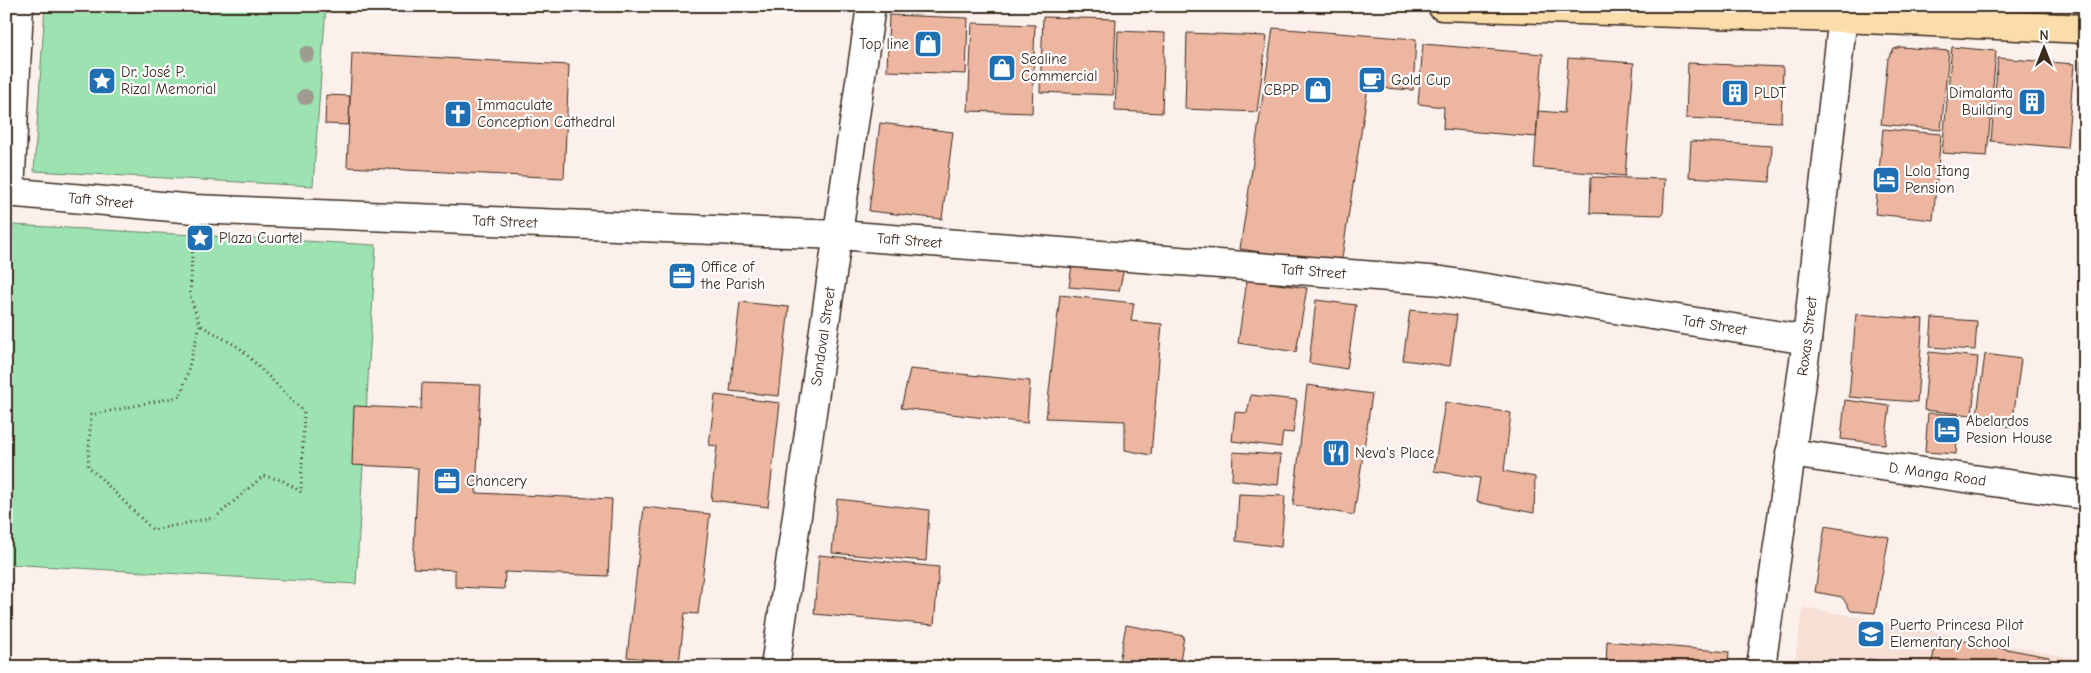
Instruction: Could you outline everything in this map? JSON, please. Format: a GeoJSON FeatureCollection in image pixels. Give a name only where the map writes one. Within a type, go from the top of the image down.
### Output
{"type":"FeatureCollection","features":[{"type":"Feature","properties":{"kind":"main road"},"geometry":{"type":"LineString","coordinates":[[1442,6],[1843,12],[2085,29]]}},
{"type":"Feature","properties":{"kind":"street"},"geometry":{"type":"LineString","coordinates":[[8,193],[19,6]]}},
{"type":"Feature","properties":{"kind":"street","name":"Sandoval Street"},"geometry":{"type":"LineString","coordinates":[[775,667],[871,6]]}},
{"type":"Feature","properties":{"kind":"street","name":"Roxas Street"},"geometry":{"type":"LineString","coordinates":[[1761,667],[1807,340],[1843,12]]}},
{"type":"Feature","properties":{"kind":"street","name":"Taft Street"},"geometry":{"type":"LineString","coordinates":[[8,193],[194,209],[839,235],[1442,281],[1807,340]]}},
{"type":"Feature","properties":{"kind":"street","name":"D. Manga Road"},"geometry":{"type":"LineString","coordinates":[[1790,453],[2085,495]]}},
{"type":"Feature","properties":{"kind":"path"},"geometry":{"type":"LineString","coordinates":[[194,209],[190,296],[200,325],[181,396],[91,415],[88,466],[153,530],[216,518],[263,476],[282,480],[301,492],[304,412],[240,348],[200,325]]}},
{"type":"Feature","properties":{"kind":"shaded area","name":"Puerto Princesa Pilot Elementary School"},"geometry":{"type":"Polygon","coordinates":[[[1803,607],[2085,660],[2085,667],[1794,667],[1803,607]]]}},
{"type":"Feature","properties":{"kind":"green space"},"geometry":{"type":"Polygon","coordinates":[[[45,6],[326,6],[313,186],[34,171],[45,6]]]}},
{"type":"Feature","properties":{"kind":"green space","name":"Plaza Cuartel"},"geometry":{"type":"Polygon","coordinates":[[[13,225],[376,245],[356,584],[6,564],[6,332],[13,225]]]}},
{"type":"Feature","properties":{"kind":"building","name":"Top line"},"geometry":{"type":"Polygon","coordinates":[[[889,15],[968,18],[966,74],[887,71],[889,15]]]}},
{"type":"Feature","properties":{"kind":"building"},"geometry":{"type":"Polygon","coordinates":[[[1043,17],[1116,19],[1113,95],[1040,92],[1043,17]]]}},
{"type":"Feature","properties":{"kind":"building","name":"Sealine Commercial"},"geometry":{"type":"Polygon","coordinates":[[[972,23],[1035,25],[1032,113],[968,111],[972,23]]]}},
{"type":"Feature","properties":{"kind":"building"},"geometry":{"type":"Polygon","coordinates":[[[1273,28],[1416,39],[1413,90],[1368,87],[1341,264],[1240,249],[1273,28]]]}},
{"type":"Feature","properties":{"kind":"building"},"geometry":{"type":"Polygon","coordinates":[[[1118,31],[1165,33],[1162,113],[1115,111],[1118,31]]]}},
{"type":"Feature","properties":{"kind":"building"},"geometry":{"type":"Polygon","coordinates":[[[1187,33],[1267,36],[1257,112],[1185,109],[1187,33]]]}},
{"type":"Feature","properties":{"kind":"building"},"geometry":{"type":"Polygon","coordinates":[[[1423,44],[1543,54],[1536,137],[1443,129],[1444,107],[1418,104],[1423,44]]]}},
{"type":"Feature","properties":{"kind":"building"},"geometry":{"type":"Polygon","coordinates":[[[1901,47],[1949,51],[1941,130],[1881,124],[1888,58],[1894,49],[1901,47]]]}},
{"type":"Feature","properties":{"kind":"building"},"geometry":{"type":"Polygon","coordinates":[[[1952,47],[1996,51],[1987,156],[1942,153],[1952,47]]]}},
{"type":"Feature","properties":{"kind":"building","name":"Immaculate Conception Cathedral"},"geometry":{"type":"Polygon","coordinates":[[[352,53],[569,65],[564,178],[347,167],[352,53]]]}},
{"type":"Feature","properties":{"kind":"building"},"geometry":{"type":"Polygon","coordinates":[[[1568,58],[1634,63],[1625,176],[1534,168],[1538,111],[1564,113],[1568,58]]]}},
{"type":"Feature","properties":{"kind":"building","name":"Dimalanta Building"},"geometry":{"type":"Polygon","coordinates":[[[1998,58],[2074,64],[2067,148],[1991,141],[1998,58]]]}},
{"type":"Feature","properties":{"kind":"building"},"geometry":{"type":"Polygon","coordinates":[[[2081,61],[2085,61],[2085,123],[2078,123],[2081,61]]]}},
{"type":"Feature","properties":{"kind":"building","name":"PLDT"},"geometry":{"type":"Polygon","coordinates":[[[1688,63],[1783,67],[1781,122],[1686,118],[1688,63]]]}},
{"type":"Feature","properties":{"kind":"building"},"geometry":{"type":"Polygon","coordinates":[[[326,95],[350,96],[349,125],[325,124],[326,95]]]}},
{"type":"Feature","properties":{"kind":"building"},"geometry":{"type":"Polygon","coordinates":[[[880,123],[953,132],[942,219],[869,211],[880,123]]]}},
{"type":"Feature","properties":{"kind":"building"},"geometry":{"type":"Polygon","coordinates":[[[1883,129],[1941,134],[1933,220],[1875,214],[1883,129]]]}},
{"type":"Feature","properties":{"kind":"building"},"geometry":{"type":"Polygon","coordinates":[[[1691,141],[1772,146],[1770,182],[1689,177],[1691,141]]]}},
{"type":"Feature","properties":{"kind":"building"},"geometry":{"type":"Polygon","coordinates":[[[1591,177],[1665,179],[1663,215],[1590,213],[1591,177]]]}},
{"type":"Feature","properties":{"kind":"building"},"geometry":{"type":"Polygon","coordinates":[[[1073,257],[1125,264],[1119,291],[1069,287],[1073,257]]]}},
{"type":"Feature","properties":{"kind":"building"},"geometry":{"type":"Polygon","coordinates":[[[1247,280],[1307,288],[1296,352],[1238,343],[1247,280]]]}},
{"type":"Feature","properties":{"kind":"building"},"geometry":{"type":"Polygon","coordinates":[[[1060,295],[1134,303],[1131,321],[1162,324],[1151,455],[1125,450],[1125,421],[1046,418],[1060,295]]]}},
{"type":"Feature","properties":{"kind":"building"},"geometry":{"type":"Polygon","coordinates":[[[1316,300],[1356,305],[1347,369],[1309,363],[1316,300]]]}},
{"type":"Feature","properties":{"kind":"building"},"geometry":{"type":"Polygon","coordinates":[[[740,302],[789,307],[779,396],[730,391],[740,302]]]}},
{"type":"Feature","properties":{"kind":"building"},"geometry":{"type":"Polygon","coordinates":[[[1410,310],[1457,315],[1450,366],[1403,360],[1410,310]]]}},
{"type":"Feature","properties":{"kind":"building"},"geometry":{"type":"Polygon","coordinates":[[[1856,314],[1923,319],[1917,402],[1849,397],[1856,314]]]}},
{"type":"Feature","properties":{"kind":"building"},"geometry":{"type":"Polygon","coordinates":[[[1932,318],[1977,321],[1975,350],[1930,347],[1932,318]]]}},
{"type":"Feature","properties":{"kind":"building"},"geometry":{"type":"Polygon","coordinates":[[[1929,352],[1978,357],[1972,415],[1924,410],[1929,352]]]}},
{"type":"Feature","properties":{"kind":"building"},"geometry":{"type":"Polygon","coordinates":[[[1985,354],[2021,359],[2012,427],[1976,423],[1985,354]]]}},
{"type":"Feature","properties":{"kind":"building"},"geometry":{"type":"Polygon","coordinates":[[[910,369],[1030,381],[1027,423],[901,408],[910,369]]]}},
{"type":"Feature","properties":{"kind":"building","name":"Chancery"},"geometry":{"type":"Polygon","coordinates":[[[422,383],[481,385],[476,493],[612,499],[608,576],[505,572],[504,589],[455,587],[455,570],[413,568],[418,468],[352,465],[354,406],[421,409],[422,383]]]}},
{"type":"Feature","properties":{"kind":"building"},"geometry":{"type":"Polygon","coordinates":[[[1307,385],[1372,394],[1354,515],[1293,505],[1307,385]]]}},
{"type":"Feature","properties":{"kind":"building"},"geometry":{"type":"Polygon","coordinates":[[[715,395],[780,403],[768,507],[711,500],[717,446],[709,445],[715,395]]]}},
{"type":"Feature","properties":{"kind":"building"},"geometry":{"type":"Polygon","coordinates":[[[1251,395],[1297,400],[1293,433],[1283,432],[1281,447],[1232,441],[1235,412],[1247,413],[1251,395]]]}},
{"type":"Feature","properties":{"kind":"building"},"geometry":{"type":"Polygon","coordinates":[[[1845,400],[1890,406],[1885,444],[1841,439],[1845,400]]]}},
{"type":"Feature","properties":{"kind":"building"},"geometry":{"type":"Polygon","coordinates":[[[1445,402],[1511,413],[1504,471],[1535,477],[1534,513],[1476,502],[1480,478],[1434,471],[1445,402]]]}},
{"type":"Feature","properties":{"kind":"building"},"geometry":{"type":"Polygon","coordinates":[[[1928,413],[1959,415],[1956,454],[1925,452],[1928,413]]]}},
{"type":"Feature","properties":{"kind":"building"},"geometry":{"type":"Polygon","coordinates":[[[1233,452],[1281,455],[1278,485],[1232,480],[1233,452]]]}},
{"type":"Feature","properties":{"kind":"building"},"geometry":{"type":"Polygon","coordinates":[[[1239,494],[1285,496],[1281,547],[1236,541],[1239,494]]]}},
{"type":"Feature","properties":{"kind":"building"},"geometry":{"type":"Polygon","coordinates":[[[837,499],[929,510],[926,561],[832,553],[837,499]]]}},
{"type":"Feature","properties":{"kind":"building"},"geometry":{"type":"Polygon","coordinates":[[[644,507],[710,514],[698,614],[685,613],[679,663],[627,657],[644,507]]]}},
{"type":"Feature","properties":{"kind":"building"},"geometry":{"type":"Polygon","coordinates":[[[1825,526],[1889,537],[1875,613],[1851,611],[1842,597],[1815,592],[1825,526]]]}},
{"type":"Feature","properties":{"kind":"building"},"geometry":{"type":"Polygon","coordinates":[[[819,555],[939,567],[934,625],[814,614],[819,555]]]}},
{"type":"Feature","properties":{"kind":"building"},"geometry":{"type":"Polygon","coordinates":[[[1126,625],[1184,636],[1179,667],[1118,667],[1126,625]]]}},
{"type":"Feature","properties":{"kind":"building"},"geometry":{"type":"Polygon","coordinates":[[[1937,636],[2049,657],[2047,667],[1931,667],[1937,636]]]}},
{"type":"Feature","properties":{"kind":"building"},"geometry":{"type":"Polygon","coordinates":[[[1607,641],[1729,652],[1728,667],[1606,667],[1607,641]]]}},
{"type":"Feature","properties":{"kind":"building"},"geometry":{"type":"Polygon","coordinates":[[[1868,659],[1920,667],[1867,667],[1868,659]]]}},
{"type":"Feature","properties":{"kind":"building"},"geometry":{"type":"Polygon","coordinates":[[[929,662],[957,667],[929,667],[929,662]]]}},
{"type":"Feature","properties":{"kind":"place","name":"Top line"},"geometry":{"type":"Point","coordinates":[928,44]}},
{"type":"Feature","properties":{"kind":"place","name":"Sealine Commercial"},"geometry":{"type":"Point","coordinates":[1002,68]}},
{"type":"Feature","properties":{"kind":"place","name":"Gold Cup"},"geometry":{"type":"Point","coordinates":[1372,80]}},
{"type":"Feature","properties":{"kind":"place","name":"Dr. José P. Rizal Memorial"},"geometry":{"type":"Point","coordinates":[102,81]}},
{"type":"Feature","properties":{"kind":"place","name":"CBPP"},"geometry":{"type":"Point","coordinates":[1318,90]}},
{"type":"Feature","properties":{"kind":"place","name":"PLDT"},"geometry":{"type":"Point","coordinates":[1735,93]}},
{"type":"Feature","properties":{"kind":"place","name":"Dimalanta Building"},"geometry":{"type":"Point","coordinates":[2032,102]}},
{"type":"Feature","properties":{"kind":"place","name":"Immaculate Conception Cathedral"},"geometry":{"type":"Point","coordinates":[458,114]}},
{"type":"Feature","properties":{"kind":"place","name":"Lola Itang Pension"},"geometry":{"type":"Point","coordinates":[1886,180]}},
{"type":"Feature","properties":{"kind":"place","name":"Plaza Cuartel"},"geometry":{"type":"Point","coordinates":[200,238]}},
{"type":"Feature","properties":{"kind":"place","name":"Office of the Parish"},"geometry":{"type":"Point","coordinates":[682,276]}},
{"type":"Feature","properties":{"kind":"place","name":"Abelardos Pesion House"},"geometry":{"type":"Point","coordinates":[1947,430]}},
{"type":"Feature","properties":{"kind":"place","name":"Neva's Place"},"geometry":{"type":"Point","coordinates":[1336,453]}},
{"type":"Feature","properties":{"kind":"place","name":"Chancery"},"geometry":{"type":"Point","coordinates":[447,481]}},
{"type":"Feature","properties":{"kind":"place","name":"Puerto Princesa Pilot Elementary School"},"geometry":{"type":"Point","coordinates":[1871,634]}}]}
